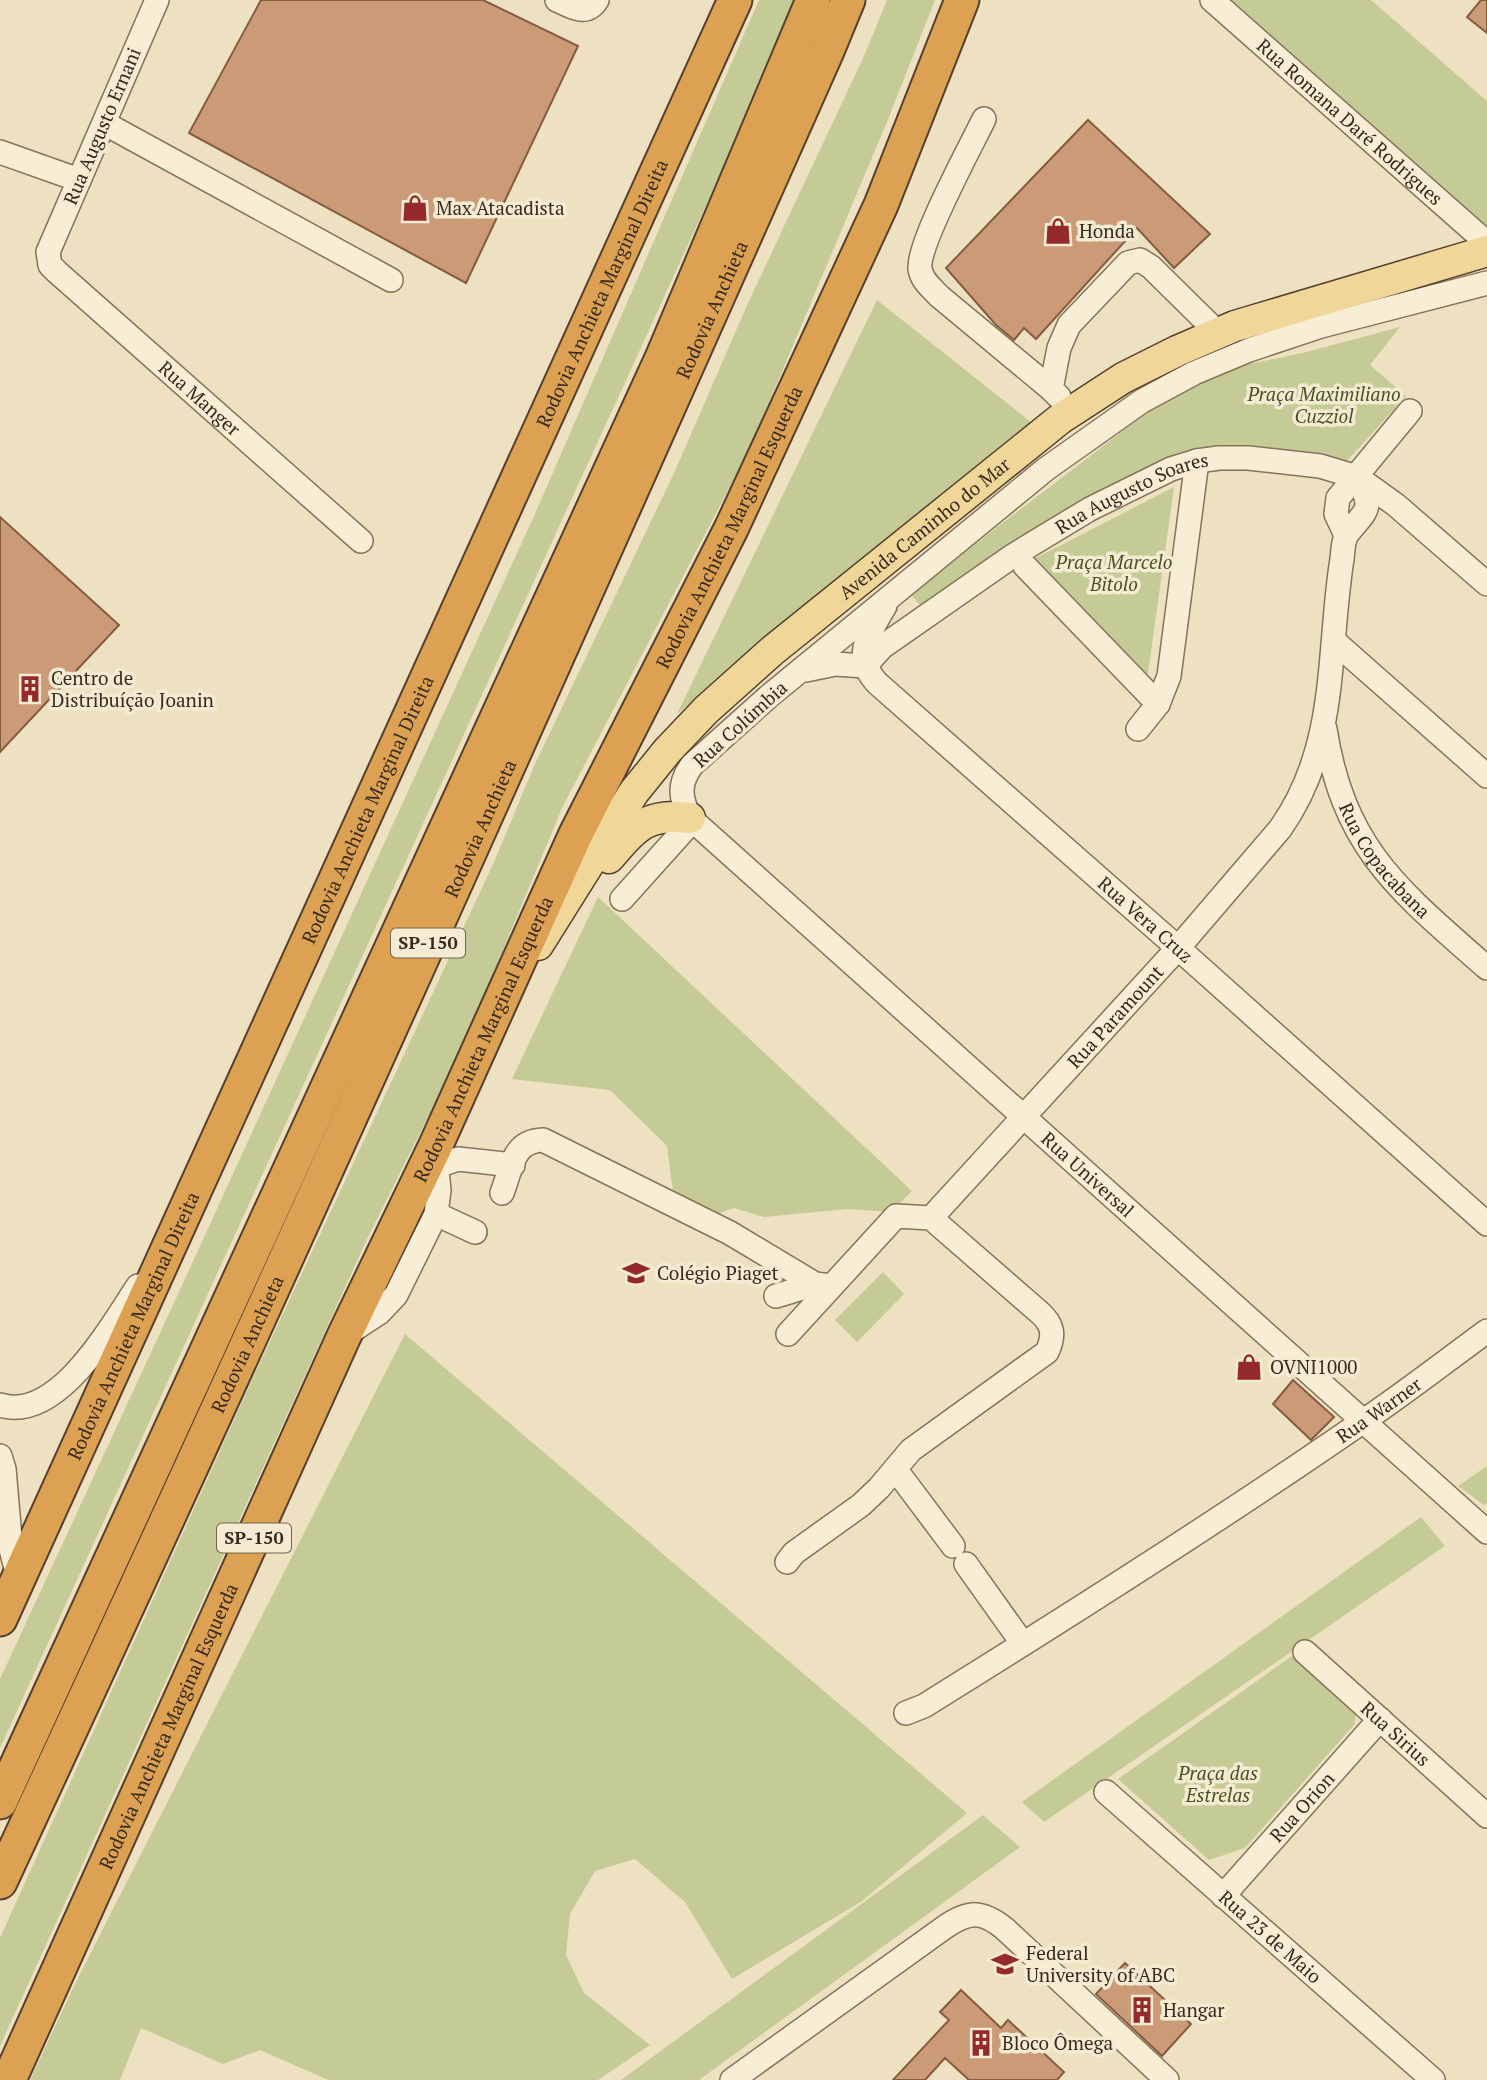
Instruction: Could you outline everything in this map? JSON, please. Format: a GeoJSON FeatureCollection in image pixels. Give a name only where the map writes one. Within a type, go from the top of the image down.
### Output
{"type":"FeatureCollection","features":[{"type":"Feature","properties":{"kind":"highway","name":"Rodovia Anchieta Marginal Direita"},"geometry":{"type":"LineString","coordinates":[[6,1604],[734,0]]}},
{"type":"Feature","properties":{"kind":"highway","name":"Rodovia Anchieta"},"geometry":{"type":"LineString","coordinates":[[0,1802],[663,356],[813,0]]}},
{"type":"Feature","properties":{"kind":"highway","name":"Rodovia Anchieta"},"geometry":{"type":"LineString","coordinates":[[0,1882],[286,1257],[848,0]]}},
{"type":"Feature","properties":{"kind":"highway","name":"Rodovia Anchieta Marginal Esquerda"},"geometry":{"type":"LineString","coordinates":[[9,2080],[344,1336],[436,1156],[575,836],[731,529],[881,205],[962,0]]}},
{"type":"Feature","properties":{"kind":"main road","name":"Avenida Caminho do Mar"},"geometry":{"type":"LineString","coordinates":[[503,998],[634,792],[660,758],[706,710],[813,618],[1074,410],[1123,378],[1235,326],[1487,251]]}},
{"type":"Feature","properties":{"kind":"main road"},"geometry":{"type":"LineString","coordinates":[[551,925],[639,827],[665,816],[691,819]]}},
{"type":"Feature","properties":{"kind":"street","name":"Rua Augusto Ernani"},"geometry":{"type":"LineString","coordinates":[[48,252],[157,0]]}},
{"type":"Feature","properties":{"kind":"street"},"geometry":{"type":"LineString","coordinates":[[558,0],[578,10],[586,10],[597,0]]}},
{"type":"Feature","properties":{"kind":"street","name":"Rua Romana Daré Rodrigues"},"geometry":{"type":"LineString","coordinates":[[1212,0],[1487,243]]}},
{"type":"Feature","properties":{"kind":"street"},"geometry":{"type":"LineString","coordinates":[[984,119],[931,228],[920,267],[924,281],[1074,410]]}},
{"type":"Feature","properties":{"kind":"street"},"geometry":{"type":"LineString","coordinates":[[104,123],[391,280]]}},
{"type":"Feature","properties":{"kind":"street"},"geometry":{"type":"LineString","coordinates":[[0,152],[79,180]]}},
{"type":"Feature","properties":{"kind":"street","name":"Rua Manger"},"geometry":{"type":"LineString","coordinates":[[48,252],[50,265],[57,272],[361,541]]}},
{"type":"Feature","properties":{"kind":"street"},"geometry":{"type":"LineString","coordinates":[[1051,389],[1059,348],[1069,325],[1128,263],[1140,260],[1151,267],[1218,333]]}},
{"type":"Feature","properties":{"kind":"street","name":"Avenida Caminho do Mar"},"geometry":{"type":"LineString","coordinates":[[892,594],[1046,469],[1142,401],[1174,383],[1249,350],[1321,326],[1487,283]]}},
{"type":"Feature","properties":{"kind":"street"},"geometry":{"type":"LineString","coordinates":[[1357,477],[1410,411]]}},
{"type":"Feature","properties":{"kind":"street","name":"Rua Augusto Soares"},"geometry":{"type":"LineString","coordinates":[[865,666],[882,647],[1046,534],[1128,489],[1171,469],[1197,461],[1248,458],[1320,466],[1357,477],[1396,505],[1487,584]]}},
{"type":"Feature","properties":{"kind":"street"},"geometry":{"type":"LineString","coordinates":[[1138,729],[1158,704],[1171,661],[1197,461]]}},
{"type":"Feature","properties":{"kind":"street","name":"Rua Paramount"},"geometry":{"type":"LineString","coordinates":[[931,1218],[1178,948],[1280,828],[1293,808],[1315,758],[1324,726],[1335,642],[1341,560],[1346,535],[1362,519],[1367,508],[1357,477]]}},
{"type":"Feature","properties":{"kind":"street"},"geometry":{"type":"LineString","coordinates":[[1025,566],[1158,704]]}},
{"type":"Feature","properties":{"kind":"street"},"geometry":{"type":"LineString","coordinates":[[865,666],[864,651],[867,639],[892,594]]}},
{"type":"Feature","properties":{"kind":"street","name":"Rua Colúmbia"},"geometry":{"type":"LineString","coordinates":[[691,819],[681,794],[683,779],[692,765],[892,594]]}},
{"type":"Feature","properties":{"kind":"street"},"geometry":{"type":"LineString","coordinates":[[1335,642],[1487,776]]}},
{"type":"Feature","properties":{"kind":"street","name":"Rua Colúmbia"},"geometry":{"type":"LineString","coordinates":[[799,672],[835,664],[865,666]]}},
{"type":"Feature","properties":{"kind":"street","name":"Rua Vera Cruz"},"geometry":{"type":"LineString","coordinates":[[865,666],[877,684],[1487,1224]]}},
{"type":"Feature","properties":{"kind":"street","name":"Rua Copacabana"},"geometry":{"type":"LineString","coordinates":[[1324,726],[1336,780],[1351,820],[1367,848],[1393,882],[1487,968]]}},
{"type":"Feature","properties":{"kind":"street","name":"Rua Paramount"},"geometry":{"type":"LineString","coordinates":[[1293,808],[1312,792],[1336,780]]}},
{"type":"Feature","properties":{"kind":"street"},"geometry":{"type":"LineString","coordinates":[[622,899],[691,819]]}},
{"type":"Feature","properties":{"kind":"street","name":"Rua Universal"},"geometry":{"type":"LineString","coordinates":[[691,819],[1487,1532]]}},
{"type":"Feature","properties":{"kind":"street"},"geometry":{"type":"LineString","coordinates":[[502,1194],[520,1147],[530,1141],[543,1140],[730,1233],[823,1285]]}},
{"type":"Feature","properties":{"kind":"street"},"geometry":{"type":"LineString","coordinates":[[344,1336],[379,1313],[396,1294],[436,1214],[439,1202],[436,1156],[513,1165]]}},
{"type":"Feature","properties":{"kind":"street"},"geometry":{"type":"LineString","coordinates":[[436,1214],[475,1232]]}},
{"type":"Feature","properties":{"kind":"street"},"geometry":{"type":"LineString","coordinates":[[787,1562],[794,1553],[861,1505],[896,1470],[911,1450],[1037,1360],[1047,1352],[1052,1342],[1050,1323],[1046,1318],[931,1218],[896,1216],[823,1285],[788,1334]]}},
{"type":"Feature","properties":{"kind":"street"},"geometry":{"type":"LineString","coordinates":[[0,1405],[22,1408],[39,1401],[60,1387],[83,1365],[179,1226]]}},
{"type":"Feature","properties":{"kind":"street"},"geometry":{"type":"LineString","coordinates":[[776,1296],[823,1285]]}},
{"type":"Feature","properties":{"kind":"street","name":"Rua Warner"},"geometry":{"type":"LineString","coordinates":[[906,1713],[924,1706],[1267,1487],[1364,1421],[1487,1331]]}},
{"type":"Feature","properties":{"kind":"street"},"geometry":{"type":"LineString","coordinates":[[0,1455],[11,1549],[6,1604]]}},
{"type":"Feature","properties":{"kind":"street"},"geometry":{"type":"LineString","coordinates":[[896,1470],[1023,1644]]}},
{"type":"Feature","properties":{"kind":"street","name":"Rua Sirius"},"geometry":{"type":"LineString","coordinates":[[1305,1652],[1487,1816]]}},
{"type":"Feature","properties":{"kind":"street","name":"Rua Orion"},"geometry":{"type":"LineString","coordinates":[[1223,1896],[1380,1719]]}},
{"type":"Feature","properties":{"kind":"street","name":"Rua 23 de Maio"},"geometry":{"type":"LineString","coordinates":[[1107,1792],[1433,2080]]}},
{"type":"Feature","properties":{"kind":"street"},"geometry":{"type":"LineString","coordinates":[[732,2080],[959,1917],[975,1914],[992,1918],[1167,2080]]}},
{"type":"Feature","properties":{"kind":"green space"},"geometry":{"type":"Polygon","coordinates":[[[759,0],[800,0],[0,1748],[0,1679],[534,516],[759,0]]]}},
{"type":"Feature","properties":{"kind":"green space"},"geometry":{"type":"Polygon","coordinates":[[[887,0],[935,0],[887,122],[749,450],[563,806],[459,1055],[368,1237],[0,2046],[0,1938],[253,1378],[495,860],[534,766],[675,471],[748,303],[864,56],[887,0]]]}},
{"type":"Feature","properties":{"kind":"green space"},"geometry":{"type":"Polygon","coordinates":[[[1229,0],[1371,0],[1487,101],[1487,227],[1229,0]]]}},
{"type":"Feature","properties":{"kind":"green space"},"geometry":{"type":"Polygon","coordinates":[[[877,300],[1036,426],[677,714],[877,300]]]}},
{"type":"Feature","properties":{"kind":"green space","name":"Praça Maximiliano Cuzziol"},"geometry":{"type":"Polygon","coordinates":[[[1400,327],[1370,365],[1406,396],[1347,461],[1304,460],[1235,449],[1065,513],[994,554],[920,605],[910,594],[1150,410],[1234,367],[1303,353],[1400,327]]]}},
{"type":"Feature","properties":{"kind":"green space","name":"Praça Marcelo Bitolo"},"geometry":{"type":"Polygon","coordinates":[[[1174,487],[1147,680],[1034,559],[1174,487]]]}},
{"type":"Feature","properties":{"kind":"green space"},"geometry":{"type":"Polygon","coordinates":[[[598,897],[912,1191],[891,1212],[847,1209],[764,1217],[734,1208],[717,1214],[673,1192],[667,1146],[610,1090],[512,1079],[598,897]]]}},
{"type":"Feature","properties":{"kind":"green space"},"geometry":{"type":"Polygon","coordinates":[[[883,1272],[904,1294],[857,1342],[835,1320],[883,1272]]]}},
{"type":"Feature","properties":{"kind":"green space"},"geometry":{"type":"Polygon","coordinates":[[[405,1334],[967,1813],[862,1901],[732,1979],[685,1902],[635,1859],[595,1871],[570,1914],[566,1955],[584,1993],[650,2045],[598,2080],[328,2080],[260,2050],[223,2064],[141,2028],[120,2080],[30,2080],[74,1986],[405,1334]]]}},
{"type":"Feature","properties":{"kind":"green space"},"geometry":{"type":"Polygon","coordinates":[[[1487,1466],[1487,1503],[1484,1505],[1458,1486],[1487,1466]]]}},
{"type":"Feature","properties":{"kind":"green space"},"geometry":{"type":"Polygon","coordinates":[[[1421,1517],[1445,1546],[1044,1822],[1022,1802],[1421,1517]]]}},
{"type":"Feature","properties":{"kind":"green space","name":"Praça das Estrelas"},"geometry":{"type":"Polygon","coordinates":[[[1292,1656],[1356,1712],[1354,1725],[1245,1848],[1209,1860],[1118,1779],[1292,1656]]]}},
{"type":"Feature","properties":{"kind":"green space"},"geometry":{"type":"Polygon","coordinates":[[[983,1815],[1020,1847],[699,2080],[621,2080],[983,1815]]]}},
{"type":"Feature","properties":{"kind":"building","name":"Max Atacadista"},"geometry":{"type":"Polygon","coordinates":[[[261,0],[483,0],[578,46],[466,283],[189,133],[261,0]]]}},
{"type":"Feature","properties":{"kind":"building"},"geometry":{"type":"Polygon","coordinates":[[[1481,0],[1487,0],[1487,33],[1467,17],[1481,0]]]}},
{"type":"Feature","properties":{"kind":"building","name":"Honda"},"geometry":{"type":"Polygon","coordinates":[[[1088,120],[1210,234],[1174,268],[1137,228],[1036,339],[1024,328],[1014,340],[996,325],[946,268],[1088,120]]]}},
{"type":"Feature","properties":{"kind":"building","name":"Centro de Distribuíção Joanin"},"geometry":{"type":"Polygon","coordinates":[[[0,517],[119,625],[0,752],[0,517]]]}},
{"type":"Feature","properties":{"kind":"building"},"geometry":{"type":"Polygon","coordinates":[[[1293,1380],[1334,1417],[1311,1440],[1273,1404],[1293,1380]]]}},
{"type":"Feature","properties":{"kind":"building","name":"Hangar"},"geometry":{"type":"Polygon","coordinates":[[[1125,1963],[1191,2024],[1162,2056],[1096,1994],[1125,1963]]]}},
{"type":"Feature","properties":{"kind":"building","name":"Bloco Ômega"},"geometry":{"type":"Polygon","coordinates":[[[961,1990],[1001,2028],[1008,2020],[1064,2072],[1057,2080],[969,2080],[945,2058],[925,2080],[893,2080],[949,2020],[940,2012],[961,1990]]]}},
{"type":"Feature","properties":{"kind":"place","name":"Max Atacadista"},"geometry":{"type":"Point","coordinates":[415,208]}},
{"type":"Feature","properties":{"kind":"place","name":"Honda"},"geometry":{"type":"Point","coordinates":[1058,231]}},
{"type":"Feature","properties":{"kind":"place","name":"Centro de Distribuíção Joanin"},"geometry":{"type":"Point","coordinates":[30,689]}},
{"type":"Feature","properties":{"kind":"place","name":"Colégio Piaget"},"geometry":{"type":"Point","coordinates":[636,1273]}},
{"type":"Feature","properties":{"kind":"place","name":"OVNI1000"},"geometry":{"type":"Point","coordinates":[1249,1367]}},
{"type":"Feature","properties":{"kind":"place","name":"Federal University of ABC"},"geometry":{"type":"Point","coordinates":[1005,1964]}},
{"type":"Feature","properties":{"kind":"place","name":"Hangar"},"geometry":{"type":"Point","coordinates":[1142,2010]}},
{"type":"Feature","properties":{"kind":"place","name":"Bloco Ômega"},"geometry":{"type":"Point","coordinates":[981,2043]}}]}
